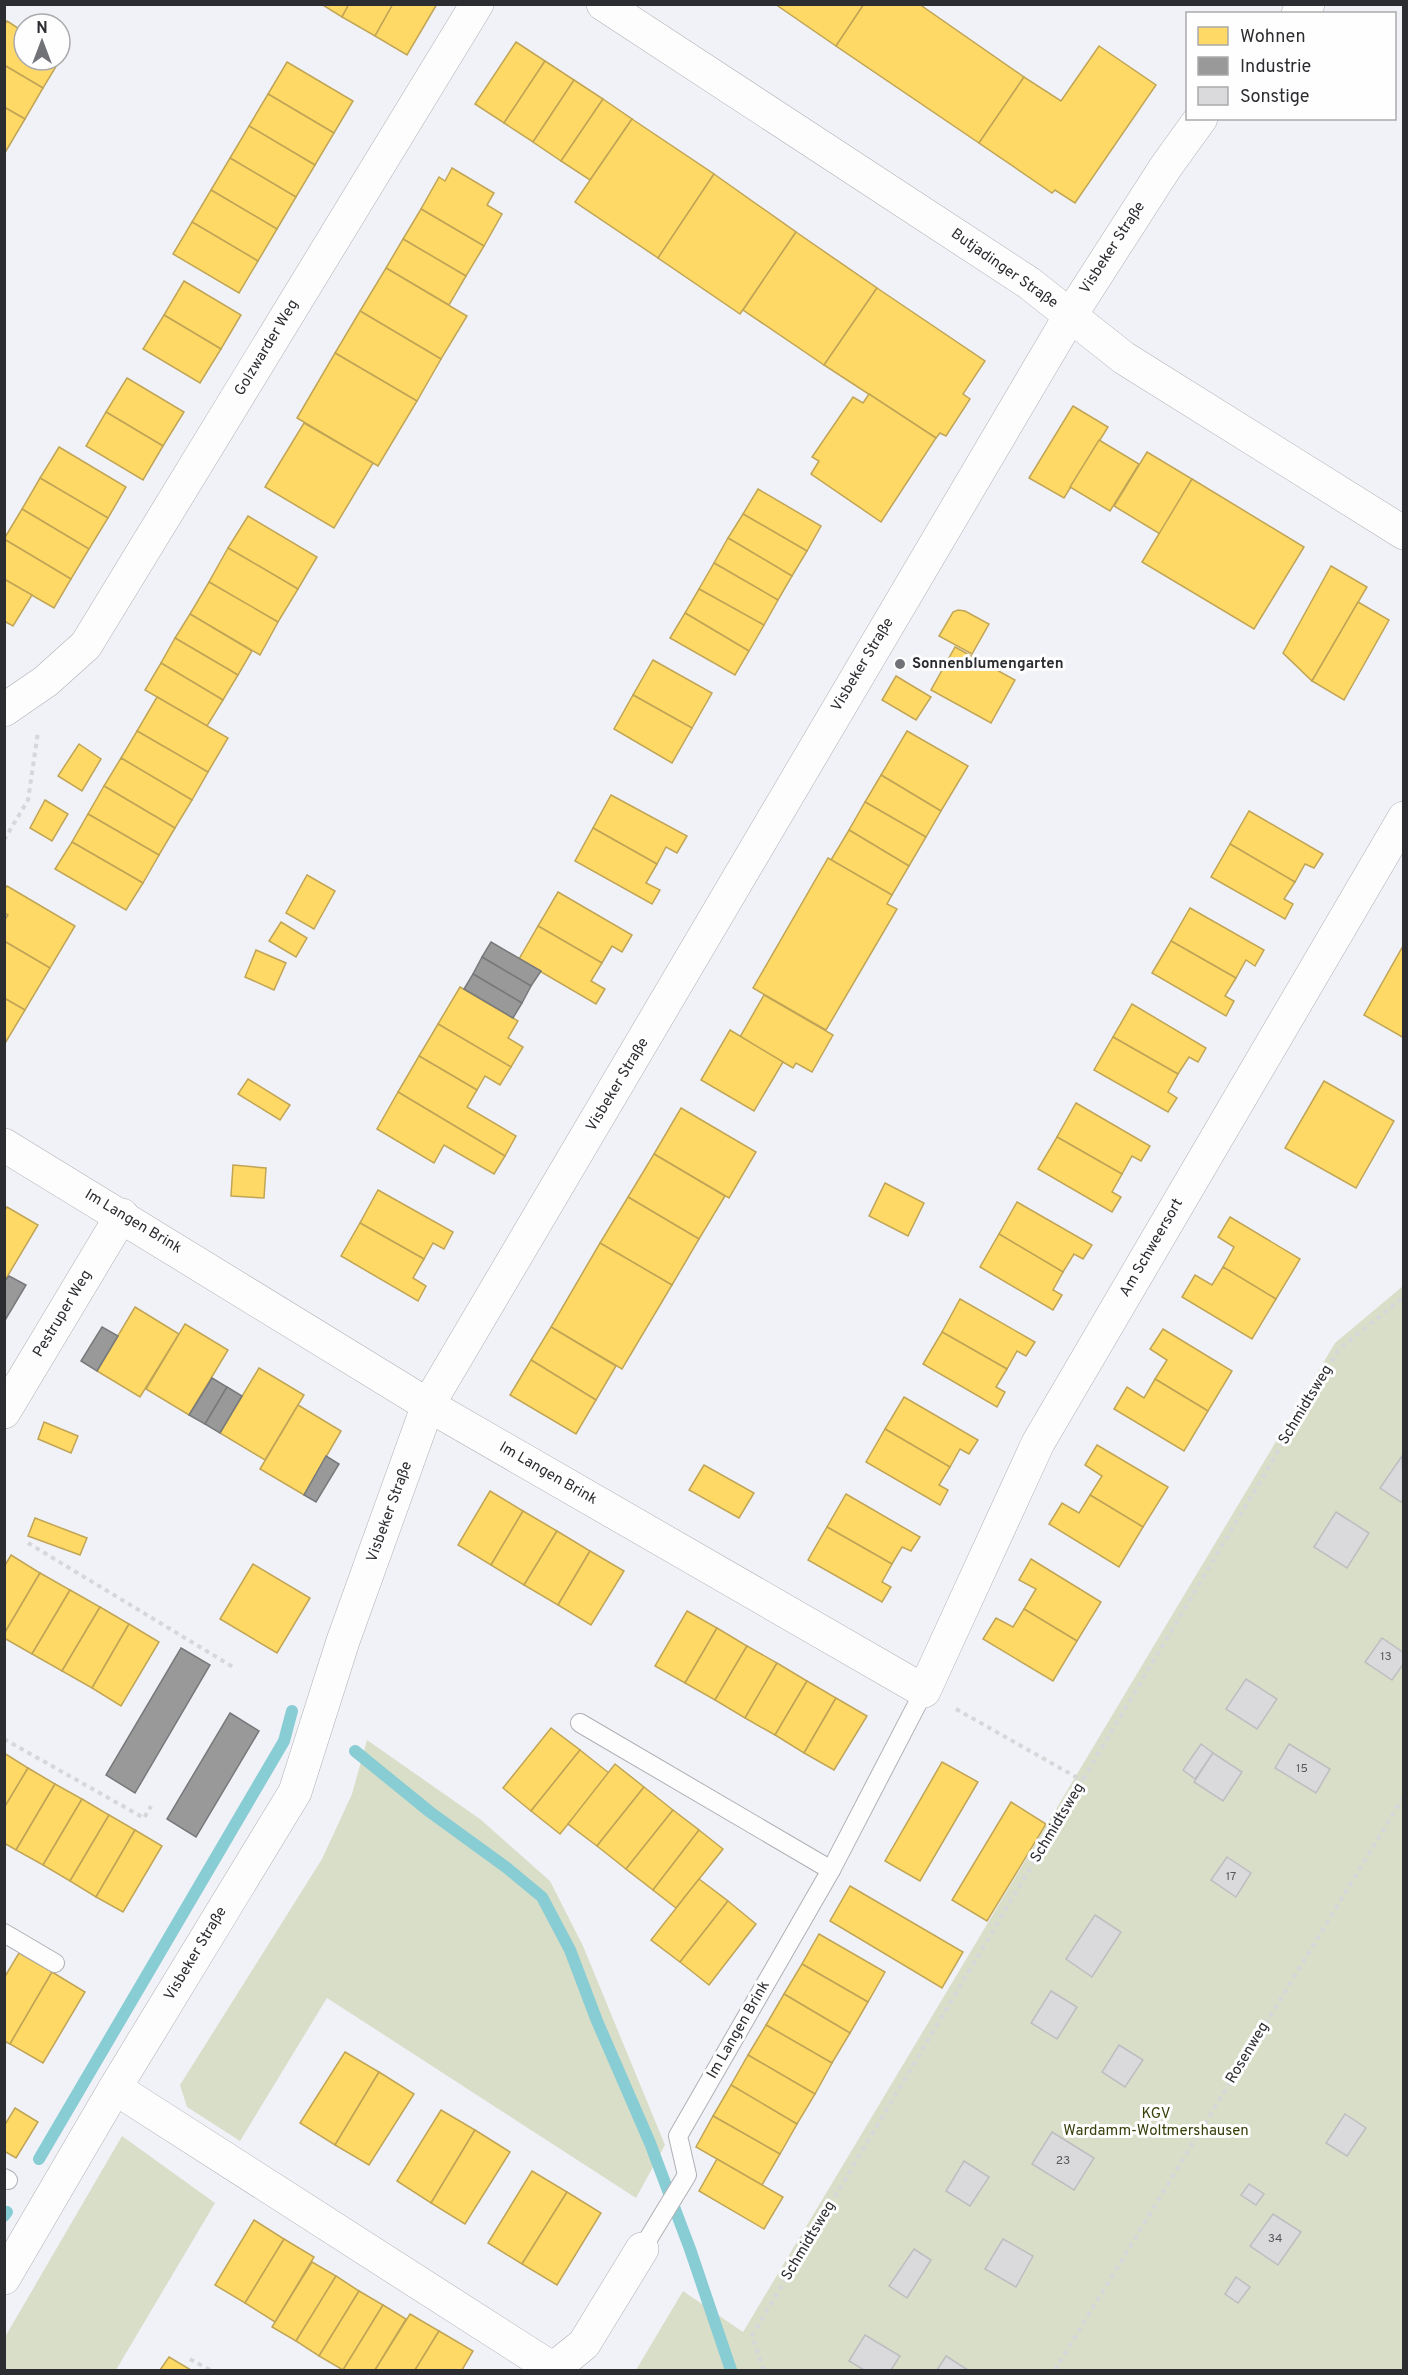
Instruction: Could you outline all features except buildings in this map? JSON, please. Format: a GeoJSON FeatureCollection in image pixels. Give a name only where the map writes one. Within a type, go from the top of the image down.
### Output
{"type":"FeatureCollection","features":[{"type":"Feature","properties":{"kind":"street","name":"Golzwarder Weg"},"geometry":{"type":"LineString","coordinates":[[4,710],[46,681],[86,645],[477,4]]}},
{"type":"Feature","properties":{"kind":"street","name":"Butjadinger Straße"},"geometry":{"type":"LineString","coordinates":[[603,4],[1029,283],[1124,358],[1404,533]]}},
{"type":"Feature","properties":{"kind":"street","name":"Visbeker Straße"},"geometry":{"type":"LineString","coordinates":[[4,2278],[115,2088],[295,1792],[343,1641],[428,1405],[1070,316],[1165,168],[1200,120]]}},
{"type":"Feature","properties":{"kind":"street","name":"Am Schweersort"},"geometry":{"type":"LineString","coordinates":[[924,1690],[1038,1443],[1404,818]]}},
{"type":"Feature","properties":{"kind":"street","name":"Im Langen Brink"},"geometry":{"type":"LineString","coordinates":[[4,1144],[428,1405],[924,1690]]}},
{"type":"Feature","properties":{"kind":"street","name":"Pestruper Weg"},"geometry":{"type":"LineString","coordinates":[[4,1412],[122,1215]]}},
{"type":"Feature","properties":{"kind":"street"},"geometry":{"type":"LineString","coordinates":[[115,2088],[553,2370],[585,2344],[642,2249]]}},
{"type":"Feature","properties":{"kind":"lane","name":"Im Langen Brink"},"geometry":{"type":"LineString","coordinates":[[642,2249],[687,2175],[678,2136],[831,1870],[924,1690]]}},
{"type":"Feature","properties":{"kind":"lane"},"geometry":{"type":"LineString","coordinates":[[579,1723],[831,1870]]}},
{"type":"Feature","properties":{"kind":"lane"},"geometry":{"type":"LineString","coordinates":[[4,1933],[55,1964]]}},
{"type":"Feature","properties":{"kind":"path"},"geometry":{"type":"LineString","coordinates":[[4,840],[28,800],[46,681]]}},
{"type":"Feature","properties":{"kind":"path","name":"Schmidtsweg"},"geometry":{"type":"LineString","coordinates":[[764,2370],[752,2336],[1339,1349],[1404,1297]]}},
{"type":"Feature","properties":{"kind":"path"},"geometry":{"type":"LineString","coordinates":[[28,1543],[233,1667]]}},
{"type":"Feature","properties":{"kind":"path"},"geometry":{"type":"LineString","coordinates":[[924,1690],[1083,1781]]}},
{"type":"Feature","properties":{"kind":"path"},"geometry":{"type":"LineString","coordinates":[[4,1739],[144,1818],[151,1806]]}},
{"type":"Feature","properties":{"kind":"path","name":"Rosenweg"},"geometry":{"type":"LineString","coordinates":[[1055,2370],[1404,1796]]}},
{"type":"Feature","properties":{"kind":"path"},"geometry":{"type":"LineString","coordinates":[[190,2359],[210,2370]]}},
{"type":"Feature","properties":{"kind":"green space","name":"KGV Wardamm-Woltmershausen"},"geometry":{"type":"Polygon","coordinates":[[[1403,1286],[1403,2370],[636,2370],[683,2291],[743,2332],[1335,1343],[1403,1286]]]}},
{"type":"Feature","properties":{"kind":"green space"},"geometry":{"type":"Polygon","coordinates":[[[367,1740],[480,1819],[550,1881],[583,1946],[665,2145],[636,2198],[327,1998],[240,2141],[187,2107],[180,2085],[322,1859],[352,1794],[367,1740]]]}},
{"type":"Feature","properties":{"kind":"green space"},"geometry":{"type":"Polygon","coordinates":[[[122,2136],[215,2203],[116,2370],[5,2370],[5,2337],[122,2136]]]}},
{"type":"Feature","properties":{"kind":"waterway"},"geometry":{"type":"LineString","coordinates":[[39,2159],[284,1741],[292,1711]]}},
{"type":"Feature","properties":{"kind":"waterway"},"geometry":{"type":"LineString","coordinates":[[355,1751],[430,1812],[507,1868],[542,1897],[570,1950],[597,2021],[650,2143],[690,2249],[731,2370]]}},
{"type":"Feature","properties":{"kind":"waterway"},"geometry":{"type":"LineString","coordinates":[[4,2216],[7,2212]]}},
{"type":"Feature","properties":{"kind":"place","name":"Sonnenblumengarten"},"geometry":{"type":"Point","coordinates":[900,664]}}]}
